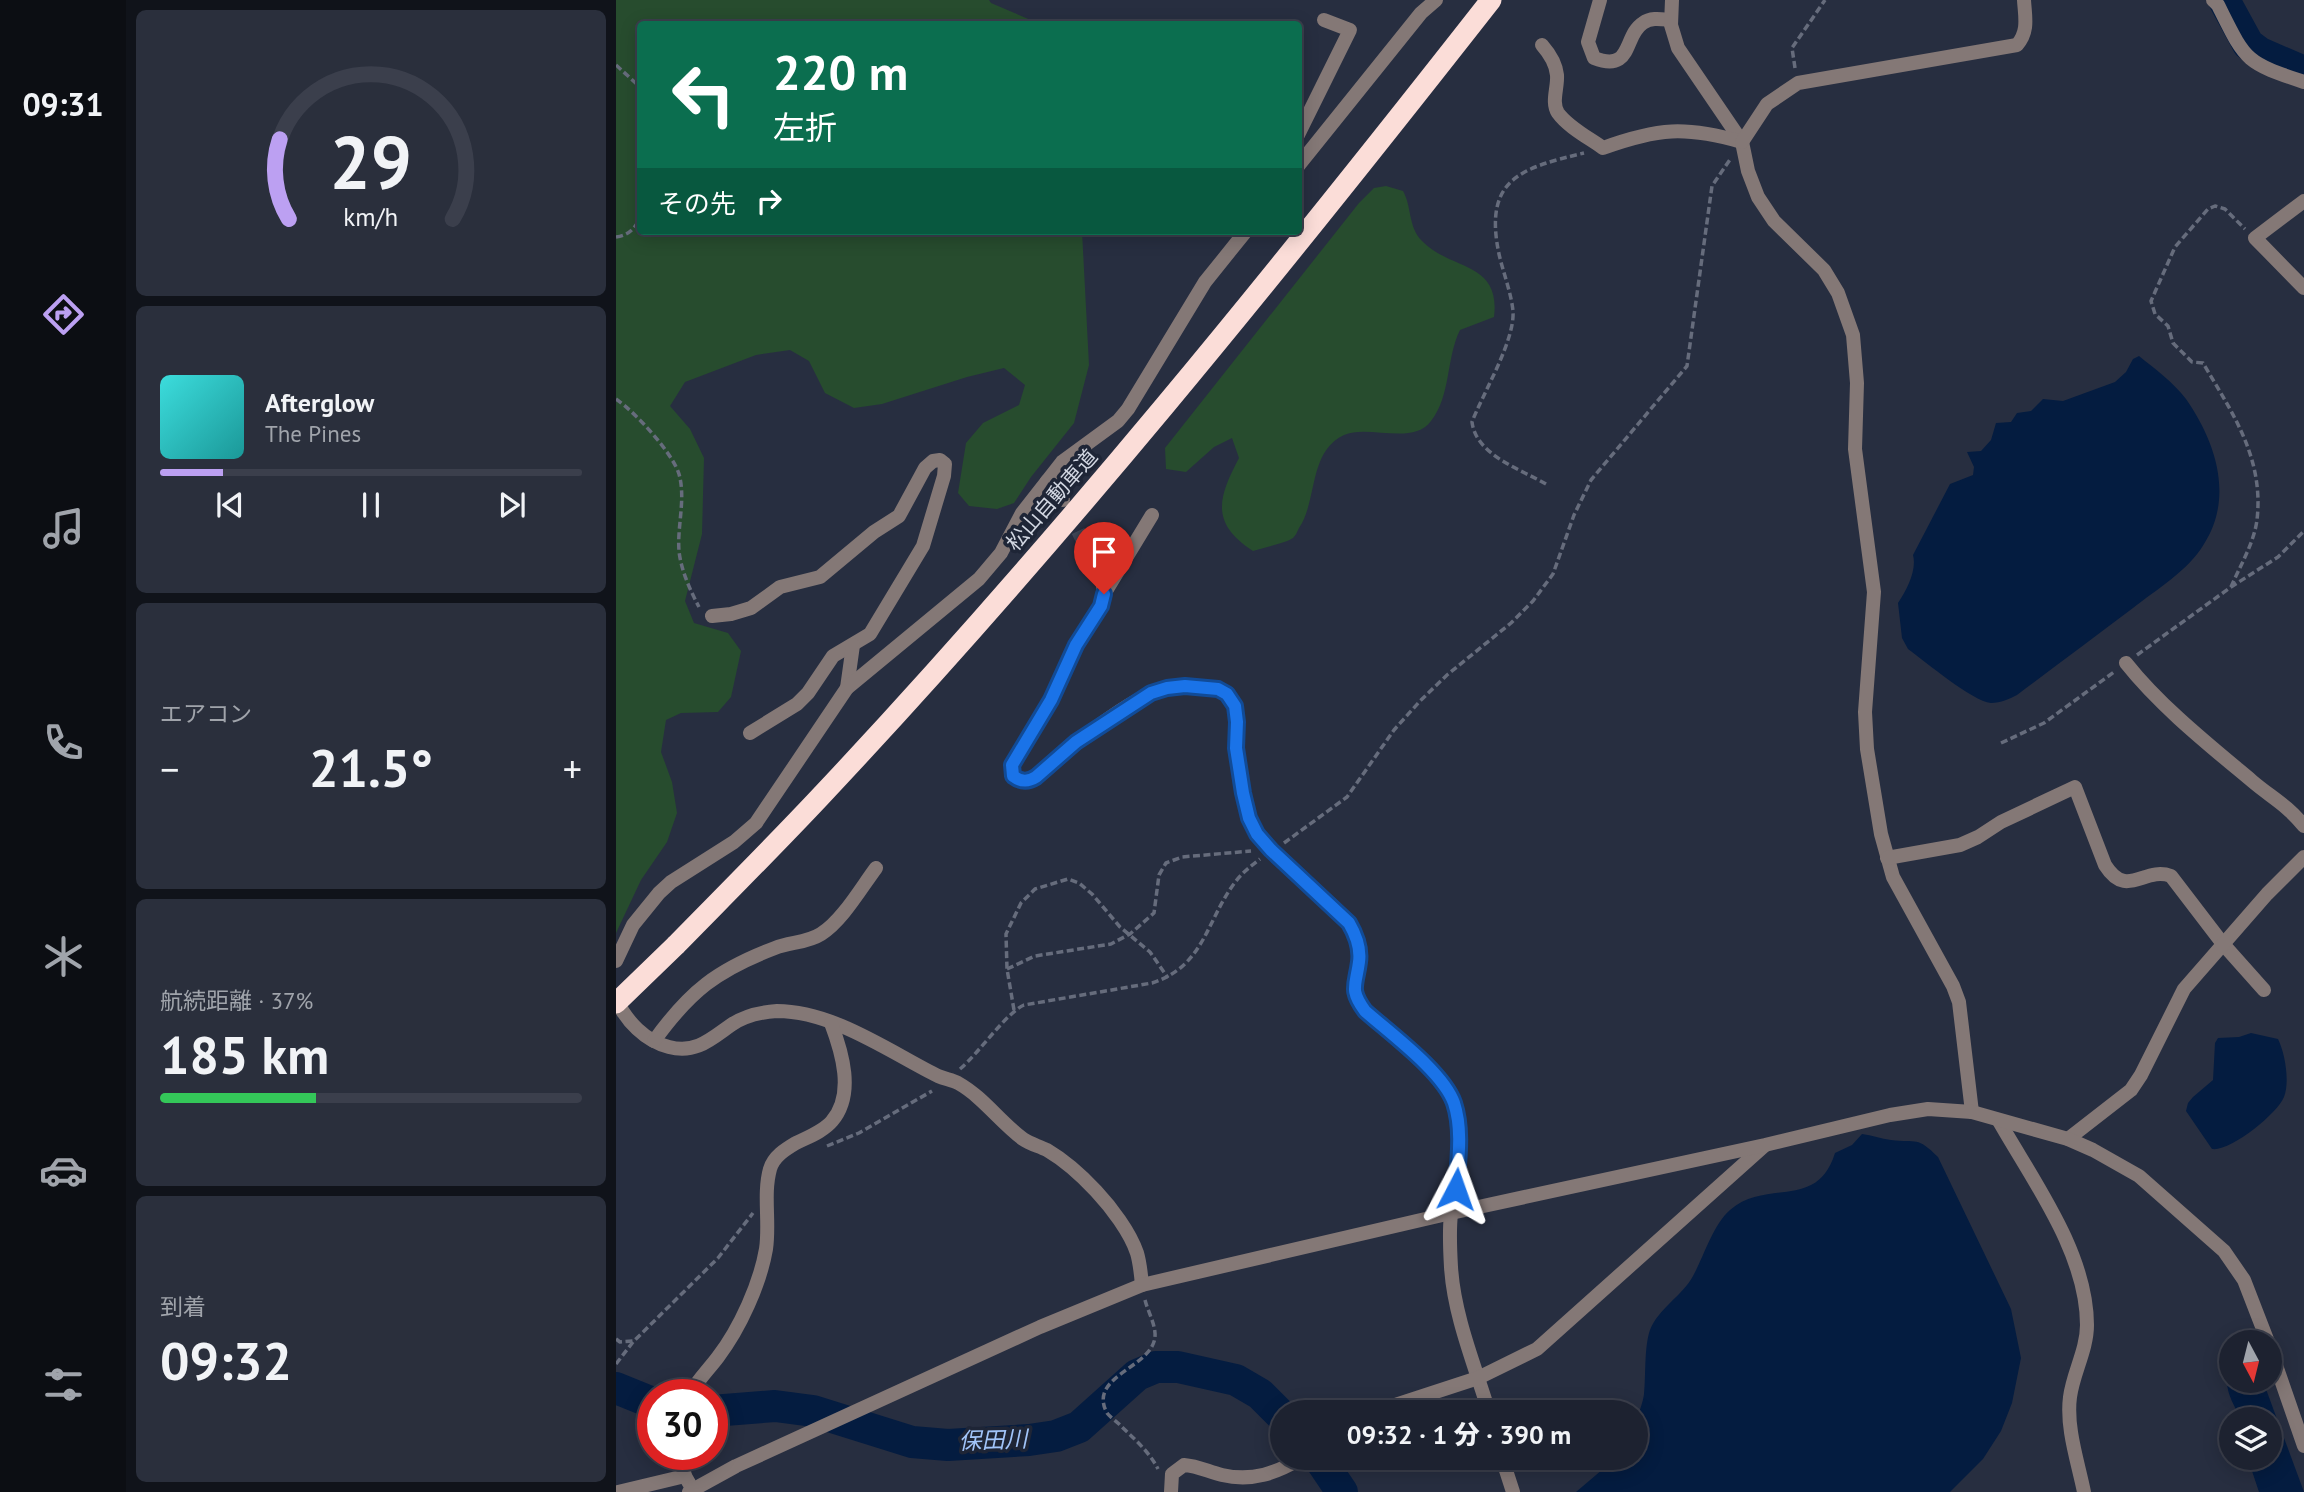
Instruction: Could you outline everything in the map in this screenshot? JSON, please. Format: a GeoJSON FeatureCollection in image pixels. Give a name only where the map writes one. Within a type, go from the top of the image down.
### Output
{"type":"FeatureCollection","features":[{"type":"Feature","properties":{"kind":"highway","name":"松山自動車道"},"geometry":{"type":"LineString","coordinates":[[616,1001],[676,945],[820,797],[1098,486],[1233,325],[1492,0]]}},
{"type":"Feature","properties":{"kind":"street"},"geometry":{"type":"LineString","coordinates":[[1302,161],[1421,13],[1436,0]]}},
{"type":"Feature","properties":{"kind":"street"},"geometry":{"type":"LineString","coordinates":[[1600,0],[1588,42],[1589,51],[1594,58],[1603,62],[1622,57],[1638,27],[1644,22],[1656,18],[1671,20]]}},
{"type":"Feature","properties":{"kind":"street"},"geometry":{"type":"LineString","coordinates":[[1672,0],[1671,20],[1678,48],[1742,142],[1748,171],[1758,197],[1774,221],[1824,270],[1838,293],[1853,335],[1857,383],[1855,449],[1874,592],[1865,724],[1867,749],[1886,858],[1900,892],[1940,962],[1959,1002],[1972,1112]]}},
{"type":"Feature","properties":{"kind":"street"},"geometry":{"type":"LineString","coordinates":[[1742,142],[1767,104],[1798,83],[2017,45],[2026,28],[2024,0]]}},
{"type":"Feature","properties":{"kind":"street"},"geometry":{"type":"LineString","coordinates":[[2213,0],[2243,53],[2255,64],[2304,82]]}},
{"type":"Feature","properties":{"kind":"street"},"geometry":{"type":"LineString","coordinates":[[1302,127],[1349,30],[1324,20]]}},
{"type":"Feature","properties":{"kind":"street"},"geometry":{"type":"LineString","coordinates":[[1542,45],[1554,63],[1557,74],[1554,100],[1556,111],[1602,148],[1635,136],[1684,130],[1707,132],[1742,142]]}},
{"type":"Feature","properties":{"kind":"street"},"geometry":{"type":"LineString","coordinates":[[2304,201],[2255,238],[2304,288]]}},
{"type":"Feature","properties":{"kind":"street"},"geometry":{"type":"LineString","coordinates":[[616,961],[633,926],[659,893],[734,842],[756,822],[847,688],[992,566],[1022,513],[1062,462],[1118,421],[1128,409],[1205,282],[1243,235]]}},
{"type":"Feature","properties":{"kind":"street"},"geometry":{"type":"LineString","coordinates":[[712,616],[751,608],[780,587],[820,577],[874,532],[899,516],[925,468],[933,461],[940,460],[946,464],[923,546],[870,634],[834,656],[797,704],[750,733]]}},
{"type":"Feature","properties":{"kind":"street"},"geometry":{"type":"LineString","coordinates":[[1047,481],[1063,500]]}},
{"type":"Feature","properties":{"kind":"street"},"geometry":{"type":"LineString","coordinates":[[1152,515],[1104,594],[1101,606],[1076,645],[1051,700],[1012,765],[1013,776],[1029,781],[1036,777],[1076,742],[1151,693],[1185,686],[1218,689],[1227,694],[1235,706],[1236,748],[1249,818],[1257,834],[1349,923],[1356,934],[1358,949],[1359,962],[1354,980],[1357,1001],[1441,1078],[1454,1102],[1458,1124],[1458,1155],[1451,1213],[1451,1268],[1462,1325],[1485,1400]]}},
{"type":"Feature","properties":{"kind":"street"},"geometry":{"type":"LineString","coordinates":[[1096,568],[1101,577],[1104,594]]}},
{"type":"Feature","properties":{"kind":"street"},"geometry":{"type":"LineString","coordinates":[[847,688],[853,645]]}},
{"type":"Feature","properties":{"kind":"street"},"geometry":{"type":"LineString","coordinates":[[2126,663],[2145,686],[2253,782],[2290,808],[2304,826]]}},
{"type":"Feature","properties":{"kind":"street"},"geometry":{"type":"LineString","coordinates":[[1886,858],[1960,845],[2075,786],[2111,875],[2120,881],[2132,881],[2162,873],[2171,876],[2223,944],[2264,990]]}},
{"type":"Feature","properties":{"kind":"street"},"geometry":{"type":"LineString","coordinates":[[2068,1139],[2130,1090],[2141,1075],[2184,989],[2267,894],[2304,857]]}},
{"type":"Feature","properties":{"kind":"street"},"geometry":{"type":"LineString","coordinates":[[654,1041],[673,1014],[724,970],[783,945],[800,943],[818,936],[831,927],[876,867]]}},
{"type":"Feature","properties":{"kind":"street"},"geometry":{"type":"LineString","coordinates":[[616,1001],[625,1018],[654,1041],[678,1048],[704,1045],[733,1024],[752,1015],[775,1011],[815,1016],[957,1082],[1012,1130],[1048,1151],[1097,1192],[1112,1211],[1136,1252],[1142,1284]]}},
{"type":"Feature","properties":{"kind":"street"},"geometry":{"type":"LineString","coordinates":[[701,1379],[743,1316],[766,1251],[770,1168],[785,1150],[831,1123],[840,1109],[844,1092],[843,1066],[831,1023]]}},
{"type":"Feature","properties":{"kind":"street"},"geometry":{"type":"LineString","coordinates":[[684,1470],[693,1491],[736,1466],[1040,1327],[1142,1284],[1890,1115],[1928,1109],[1972,1112],[2068,1139],[2094,1150],[2139,1176],[2224,1251],[2244,1280],[2263,1330]]}},
{"type":"Feature","properties":{"kind":"street"},"geometry":{"type":"LineString","coordinates":[[1999,1121],[2055,1214],[2082,1292],[2087,1325],[2082,1355],[2070,1396],[2070,1420],[2084,1492]]}},
{"type":"Feature","properties":{"kind":"street"},"geometry":{"type":"LineString","coordinates":[[1411,1400],[1478,1378],[1537,1349],[1765,1145]]}},
{"type":"Feature","properties":{"kind":"street"},"geometry":{"type":"LineString","coordinates":[[2282,1383],[2304,1446]]}},
{"type":"Feature","properties":{"kind":"street"},"geometry":{"type":"LineString","coordinates":[[1171,1486],[1177,1469],[1184,1465],[1244,1478],[1265,1477],[1279,1470]]}},
{"type":"Feature","properties":{"kind":"street"},"geometry":{"type":"LineString","coordinates":[[1507,1470],[1513,1492]]}},
{"type":"Feature","properties":{"kind":"street"},"geometry":{"type":"LineString","coordinates":[[618,1492],[685,1476]]}},
{"type":"Feature","properties":{"kind":"path"},"geometry":{"type":"LineString","coordinates":[[1798,83],[1792,48],[1825,0]]}},
{"type":"Feature","properties":{"kind":"path"},"geometry":{"type":"LineString","coordinates":[[616,65],[637,84]]}},
{"type":"Feature","properties":{"kind":"path"},"geometry":{"type":"LineString","coordinates":[[824,1148],[905,1108],[949,1080],[976,1056],[1014,1010],[1024,1005],[1168,978],[1189,962],[1211,928],[1226,896],[1245,871],[1347,797],[1394,730],[1420,701],[1533,601],[1553,574],[1574,515],[1591,480],[1687,366],[1712,186],[1742,142]]}},
{"type":"Feature","properties":{"kind":"path"},"geometry":{"type":"LineString","coordinates":[[1546,484],[1488,451],[1474,436],[1472,422],[1511,332],[1513,312],[1498,250],[1498,200],[1510,181],[1537,164],[1602,148]]}},
{"type":"Feature","properties":{"kind":"path"},"geometry":{"type":"LineString","coordinates":[[2231,586],[2257,523],[2253,463],[2244,432],[2203,363],[2192,362],[2173,343],[2168,326],[2155,314],[2151,301],[2175,247],[2208,209],[2215,206],[2225,209],[2255,238]]}},
{"type":"Feature","properties":{"kind":"path"},"geometry":{"type":"LineString","coordinates":[[616,237],[625,236],[637,225]]}},
{"type":"Feature","properties":{"kind":"path"},"geometry":{"type":"LineString","coordinates":[[616,400],[653,433],[678,472],[682,494],[679,551],[701,610],[712,616]]}},
{"type":"Feature","properties":{"kind":"path"},"geometry":{"type":"LineString","coordinates":[[2001,743],[2044,723],[2231,586],[2277,557],[2304,531]]}},
{"type":"Feature","properties":{"kind":"path"},"geometry":{"type":"LineString","coordinates":[[1007,970],[1035,956],[1111,944],[1130,934],[1154,913],[1159,875],[1166,863],[1182,857],[1271,850]]}},
{"type":"Feature","properties":{"kind":"path"},"geometry":{"type":"LineString","coordinates":[[1014,1010],[1007,970],[1006,934],[1021,903],[1035,889],[1068,878],[1092,894],[1150,952],[1168,978]]}},
{"type":"Feature","properties":{"kind":"path"},"geometry":{"type":"LineString","coordinates":[[618,1362],[634,1341],[718,1258],[768,1195]]}},
{"type":"Feature","properties":{"kind":"path"},"geometry":{"type":"LineString","coordinates":[[1142,1284],[1155,1338],[1148,1354],[1106,1388],[1104,1395],[1107,1412],[1153,1458],[1159,1472],[1171,1486]]}},
{"type":"Feature","properties":{"kind":"path"},"geometry":{"type":"LineString","coordinates":[[616,1339],[620,1342],[634,1341]]}},
{"type":"Feature","properties":{"kind":"green space"},"geometry":{"type":"Polygon","coordinates":[[[616,0],[989,0],[1033,21],[637,21],[637,235],[1082,235],[1089,365],[1074,423],[1014,503],[997,509],[969,506],[958,493],[966,443],[983,423],[1019,405],[1025,385],[1004,368],[882,404],[854,408],[825,393],[809,361],[790,350],[756,355],[685,382],[670,406],[690,429],[704,458],[702,534],[685,601],[694,623],[728,633],[741,651],[731,697],[718,712],[681,713],[666,720],[661,752],[672,782],[677,813],[667,842],[641,880],[616,933],[616,0]]]}},
{"type":"Feature","properties":{"kind":"green space"},"geometry":{"type":"Polygon","coordinates":[[[1386,186],[1403,191],[1414,230],[1422,241],[1446,258],[1482,276],[1490,286],[1494,299],[1494,317],[1460,330],[1442,400],[1431,421],[1413,432],[1354,432],[1333,443],[1324,453],[1319,465],[1305,517],[1295,536],[1285,542],[1253,551],[1239,541],[1224,520],[1222,509],[1226,485],[1239,458],[1232,438],[1214,447],[1186,472],[1166,469],[1165,448],[1359,203],[1374,188],[1386,186]]]}},
{"type":"Feature","properties":{"kind":"water"},"geometry":{"type":"Polygon","coordinates":[[[2139,356],[2181,393],[2206,433],[2218,470],[2218,508],[2213,526],[2190,563],[2162,587],[2017,695],[1998,702],[1983,701],[1908,649],[1902,638],[1898,603],[1908,586],[1913,555],[1950,484],[1973,475],[1974,467],[1967,452],[1981,451],[1991,440],[1996,423],[2011,422],[2017,413],[2031,411],[2043,399],[2063,401],[2115,382],[2126,372],[2133,359],[2139,356]]]}},
{"type":"Feature","properties":{"kind":"water"},"geometry":{"type":"Polygon","coordinates":[[[2251,1033],[2278,1039],[2286,1068],[2284,1097],[2272,1113],[2241,1138],[2230,1145],[2212,1149],[2186,1111],[2188,1103],[2213,1080],[2215,1043],[2218,1038],[2239,1037],[2251,1033]]]}},
{"type":"Feature","properties":{"kind":"water"},"geometry":{"type":"Polygon","coordinates":[[[1862,1134],[1916,1142],[1938,1157],[2011,1309],[2021,1358],[2012,1403],[2001,1431],[1983,1459],[1950,1492],[1576,1492],[1602,1470],[1648,1470],[1648,1400],[1642,1400],[1650,1330],[1659,1315],[1689,1283],[1724,1216],[1744,1201],[1804,1188],[1816,1182],[1827,1171],[1835,1153],[1852,1145],[1862,1134]]]}},
{"type":"Feature","properties":{"kind":"water"},"geometry":{"type":"Polygon","coordinates":[[[2229,1393],[2267,1393],[2273,1407],[2235,1407],[2229,1393]]]}},
{"type":"Feature","properties":{"kind":"water"},"geometry":{"type":"Polygon","coordinates":[[[2282,1432],[2304,1492],[2259,1492],[2252,1471],[2282,1470],[2282,1432]]]}},
{"type":"Feature","properties":{"kind":"waterway"},"geometry":{"type":"LineString","coordinates":[[2224,0],[2248,44],[2260,53],[2304,72]]}},
{"type":"Feature","properties":{"kind":"waterway","name":"保田川"},"geometry":{"type":"LineString","coordinates":[[728,1410],[775,1406],[813,1411],[912,1442],[948,1445],[1029,1440],[1056,1436],[1079,1427],[1137,1375],[1156,1367],[1178,1367],[1236,1380],[1260,1394],[1270,1404]]}},
{"type":"Feature","properties":{"kind":"waterway","name":"保田川"},"geometry":{"type":"LineString","coordinates":[[616,1388],[637,1397]]}},
{"type":"Feature","properties":{"kind":"waterway","name":"保田川"},"geometry":{"type":"LineString","coordinates":[[1327,1470],[1342,1492]]}},
{"type":"Feature","properties":{"kind":"tunnel"},"geometry":{"type":"LineString","coordinates":[[1069,512],[1096,568]]}},
{"type":"Feature","properties":{"kind":"route"},"geometry":{"type":"LineString","coordinates":[[1104,594],[1101,606],[1076,645],[1051,700],[1012,765],[1013,776],[1029,781],[1036,777],[1076,742],[1151,693],[1167,688],[1203,686],[1227,694],[1235,706],[1236,748],[1243,793],[1249,818],[1257,834],[1349,923],[1356,934],[1358,949],[1359,962],[1354,980],[1357,1001],[1441,1078],[1454,1102],[1458,1124],[1456,1189]]}}]}
